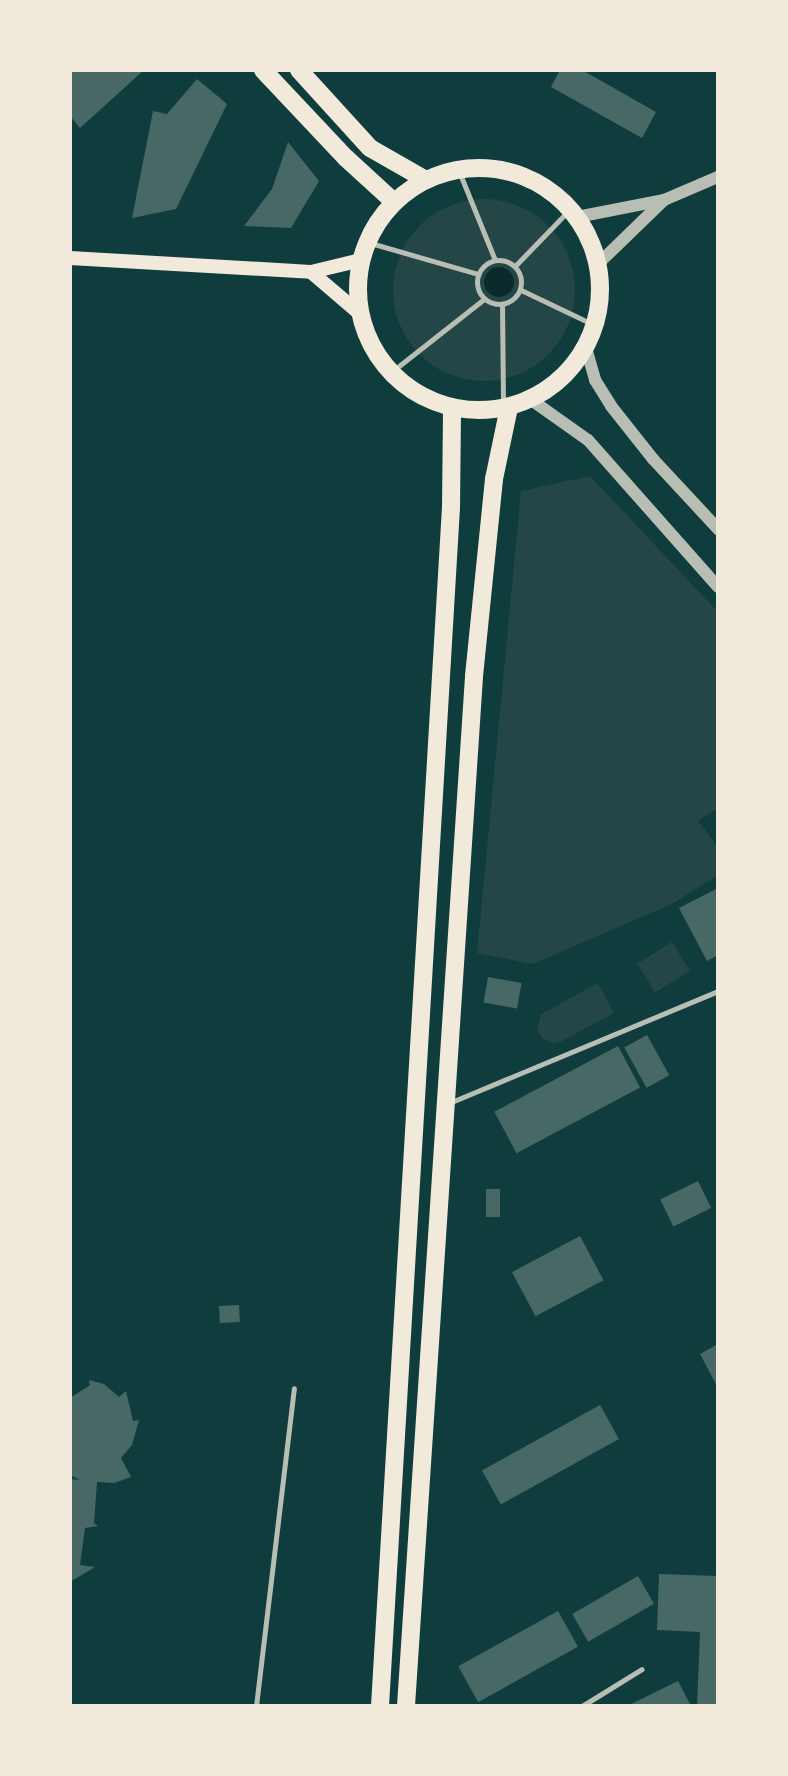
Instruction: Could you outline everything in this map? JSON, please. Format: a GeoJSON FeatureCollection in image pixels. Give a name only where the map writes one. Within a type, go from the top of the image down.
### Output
{"type":"FeatureCollection","features":[{"type":"Feature","properties":{"kind":"main road"},"geometry":{"type":"LineString","coordinates":[[263,70],[346,158],[394,202]]}},
{"type":"Feature","properties":{"kind":"main road"},"geometry":{"type":"LineString","coordinates":[[299,70],[370,148],[426,180]]}},
{"type":"Feature","properties":{"kind":"main road"},"geometry":{"type":"LineString","coordinates":[[483,167],[520,174],[553,191],[588,233],[599,263],[601,294],[596,326],[586,348],[562,378],[530,399],[506,407],[452,409],[411,390],[390,373],[366,336],[359,313],[357,289],[361,260],[367,242],[394,202],[426,180],[458,169],[483,167]]}},
{"type":"Feature","properties":{"kind":"main road"},"geometry":{"type":"LineString","coordinates":[[70,258],[311,272],[361,260]]}},
{"type":"Feature","properties":{"kind":"main road"},"geometry":{"type":"LineString","coordinates":[[311,272],[359,313]]}},
{"type":"Feature","properties":{"kind":"main road"},"geometry":{"type":"LineString","coordinates":[[406,1706],[475,662],[494,479],[506,407]]}},
{"type":"Feature","properties":{"kind":"main road"},"geometry":{"type":"LineString","coordinates":[[380,1706],[450,508],[452,409]]}},
{"type":"Feature","properties":{"kind":"street"},"geometry":{"type":"LineString","coordinates":[[574,213],[664,200],[718,177]]}},
{"type":"Feature","properties":{"kind":"street"},"geometry":{"type":"LineString","coordinates":[[599,263],[664,200]]}},
{"type":"Feature","properties":{"kind":"street"},"geometry":{"type":"LineString","coordinates":[[586,348],[595,380],[611,406],[653,459],[718,529]]}},
{"type":"Feature","properties":{"kind":"street"},"geometry":{"type":"LineString","coordinates":[[530,399],[589,440],[718,587]]}},
{"type":"Feature","properties":{"kind":"lane"},"geometry":{"type":"LineString","coordinates":[[458,169],[495,260]]}},
{"type":"Feature","properties":{"kind":"lane"},"geometry":{"type":"LineString","coordinates":[[515,265],[574,213]]}},
{"type":"Feature","properties":{"kind":"lane"},"geometry":{"type":"LineString","coordinates":[[367,242],[478,274]]}},
{"type":"Feature","properties":{"kind":"lane"},"geometry":{"type":"LineString","coordinates":[[495,260],[515,265],[522,281],[521,290],[516,297],[502,304],[484,299],[476,283],[478,274],[488,262],[495,260]]}},
{"type":"Feature","properties":{"kind":"lane"},"geometry":{"type":"LineString","coordinates":[[521,290],[596,326]]}},
{"type":"Feature","properties":{"kind":"lane"},"geometry":{"type":"LineString","coordinates":[[390,373],[484,299]]}},
{"type":"Feature","properties":{"kind":"lane"},"geometry":{"type":"LineString","coordinates":[[502,304],[506,407]]}},
{"type":"Feature","properties":{"kind":"lane"},"geometry":{"type":"LineString","coordinates":[[444,1105],[718,991]]}},
{"type":"Feature","properties":{"kind":"lane"},"geometry":{"type":"LineString","coordinates":[[256,1706],[294,1388]]}},
{"type":"Feature","properties":{"kind":"lane"},"geometry":{"type":"LineString","coordinates":[[582,1706],[642,1669]]}},
{"type":"Feature","properties":{"kind":"shaded area"},"geometry":{"type":"Polygon","coordinates":[[[484,199],[519,206],[535,214],[548,226],[560,239],[568,255],[575,290],[568,325],[560,341],[548,354],[535,366],[519,374],[484,381],[449,374],[433,366],[420,354],[408,341],[400,325],[393,290],[400,255],[408,239],[420,226],[433,214],[449,206],[484,199]]]}},
{"type":"Feature","properties":{"kind":"shaded area"},"geometry":{"type":"Polygon","coordinates":[[[499,267],[510,271],[514,282],[510,293],[499,297],[488,293],[484,282],[488,271],[499,267]]]}},
{"type":"Feature","properties":{"kind":"shaded area"},"geometry":{"type":"Polygon","coordinates":[[[590,476],[718,612],[718,808],[698,821],[718,847],[718,875],[672,904],[533,964],[477,953],[521,491],[590,476]]]}},
{"type":"Feature","properties":{"kind":"shaded area"},"geometry":{"type":"Polygon","coordinates":[[[672,942],[690,971],[655,993],[637,964],[672,942]]]}},
{"type":"Feature","properties":{"kind":"shaded area"},"geometry":{"type":"Polygon","coordinates":[[[598,983],[614,1013],[562,1041],[552,1043],[542,1038],[537,1029],[541,1014],[598,983]]]}},
{"type":"Feature","properties":{"kind":"building"},"geometry":{"type":"Polygon","coordinates":[[[70,70],[144,70],[80,128],[70,116],[70,70]]]}},
{"type":"Feature","properties":{"kind":"building"},"geometry":{"type":"Polygon","coordinates":[[[560,70],[582,70],[656,112],[642,138],[551,87],[560,70]]]}},
{"type":"Feature","properties":{"kind":"building"},"geometry":{"type":"Polygon","coordinates":[[[197,79],[227,104],[176,209],[132,218],[153,111],[167,114],[197,79]]]}},
{"type":"Feature","properties":{"kind":"building"},"geometry":{"type":"Polygon","coordinates":[[[288,142],[319,181],[291,228],[244,226],[272,189],[288,142]]]}},
{"type":"Feature","properties":{"kind":"building"},"geometry":{"type":"Polygon","coordinates":[[[718,888],[718,955],[707,961],[679,908],[718,888]]]}},
{"type":"Feature","properties":{"kind":"building"},"geometry":{"type":"Polygon","coordinates":[[[488,977],[521,983],[517,1009],[483,1003],[488,977]]]}},
{"type":"Feature","properties":{"kind":"building"},"geometry":{"type":"Polygon","coordinates":[[[647,1035],[669,1075],[647,1088],[624,1048],[647,1035]]]}},
{"type":"Feature","properties":{"kind":"building"},"geometry":{"type":"Polygon","coordinates":[[[618,1046],[640,1087],[516,1153],[494,1112],[618,1046]]]}},
{"type":"Feature","properties":{"kind":"building"},"geometry":{"type":"Polygon","coordinates":[[[698,1181],[711,1208],[673,1226],[660,1199],[698,1181]]]}},
{"type":"Feature","properties":{"kind":"building"},"geometry":{"type":"Polygon","coordinates":[[[486,1189],[500,1189],[500,1217],[486,1217],[486,1189]]]}},
{"type":"Feature","properties":{"kind":"building"},"geometry":{"type":"Polygon","coordinates":[[[580,1236],[603,1280],[535,1316],[512,1272],[580,1236]]]}},
{"type":"Feature","properties":{"kind":"building"},"geometry":{"type":"Polygon","coordinates":[[[239,1305],[240,1322],[220,1323],[219,1306],[239,1305]]]}},
{"type":"Feature","properties":{"kind":"building"},"geometry":{"type":"Polygon","coordinates":[[[718,1344],[718,1388],[700,1354],[718,1344]]]}},
{"type":"Feature","properties":{"kind":"building"},"geometry":{"type":"Polygon","coordinates":[[[89,1380],[104,1384],[119,1397],[126,1391],[133,1421],[139,1420],[132,1445],[121,1458],[131,1477],[114,1483],[97,1482],[94,1523],[98,1526],[85,1528],[80,1565],[95,1567],[70,1582],[70,1479],[80,1480],[70,1475],[70,1398],[90,1385],[89,1380]]]}},
{"type":"Feature","properties":{"kind":"building"},"geometry":{"type":"Polygon","coordinates":[[[600,1405],[619,1439],[501,1505],[482,1470],[600,1405]]]}},
{"type":"Feature","properties":{"kind":"building"},"geometry":{"type":"Polygon","coordinates":[[[659,1574],[718,1576],[718,1706],[697,1706],[700,1632],[657,1630],[659,1574]]]}},
{"type":"Feature","properties":{"kind":"building"},"geometry":{"type":"Polygon","coordinates":[[[638,1576],[654,1604],[588,1642],[572,1614],[638,1576]]]}},
{"type":"Feature","properties":{"kind":"building"},"geometry":{"type":"Polygon","coordinates":[[[558,1611],[578,1647],[478,1702],[458,1666],[558,1611]]]}},
{"type":"Feature","properties":{"kind":"building"},"geometry":{"type":"Polygon","coordinates":[[[678,1681],[691,1706],[627,1706],[678,1681]]]}}]}
